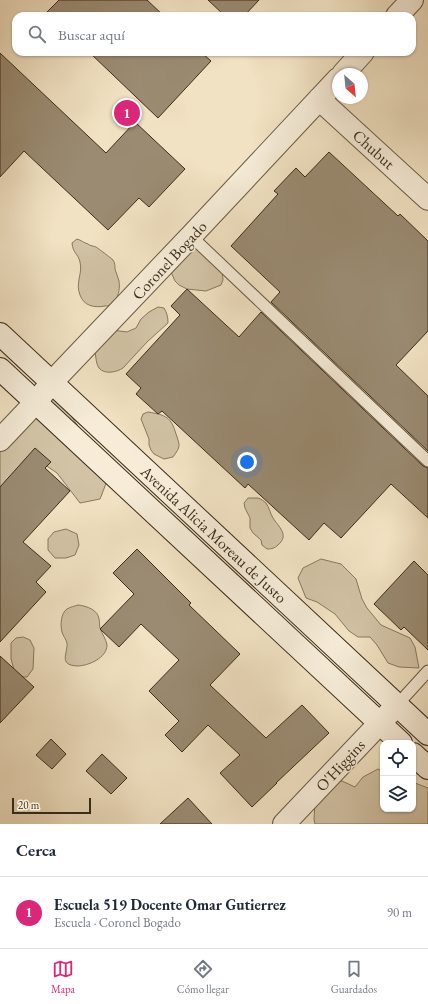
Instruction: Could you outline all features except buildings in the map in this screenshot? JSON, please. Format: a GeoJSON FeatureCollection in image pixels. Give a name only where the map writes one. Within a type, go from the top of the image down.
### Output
{"type":"FeatureCollection","features":[{"type":"Feature","properties":{"kind":"main road"},"geometry":{"type":"LineString","coordinates":[[401,12],[412,0]]}},
{"type":"Feature","properties":{"kind":"main road"},"geometry":{"type":"LineString","coordinates":[[348,68],[359,56]]}},
{"type":"Feature","properties":{"kind":"main road","name":"Coronel Bogado"},"geometry":{"type":"LineString","coordinates":[[0,440],[36,402],[52,382],[332,85]]}},
{"type":"Feature","properties":{"kind":"main road","name":"Chubut"},"geometry":{"type":"LineString","coordinates":[[319,99],[428,199]]}},
{"type":"Feature","properties":{"kind":"main road","name":"Avenida Alicia Moreau de Justo"},"geometry":{"type":"LineString","coordinates":[[0,334],[428,734]]}},
{"type":"Feature","properties":{"kind":"main road","name":"Avenida Alicia Moreau de Justo"},"geometry":{"type":"LineString","coordinates":[[0,369],[398,740]]}},
{"type":"Feature","properties":{"kind":"main road","name":"O'Higgins"},"geometry":{"type":"LineString","coordinates":[[284,824],[397,705]]}},
{"type":"Feature","properties":{"kind":"main road"},"geometry":{"type":"LineString","coordinates":[[416,757],[428,768]]}},
{"type":"Feature","properties":{"kind":"lane"},"geometry":{"type":"LineString","coordinates":[[191,236],[428,461]]}},
{"type":"Feature","properties":{"kind":"lane","name":"O'Higgins"},"geometry":{"type":"LineString","coordinates":[[397,705],[428,671]]}},
{"type":"Feature","properties":{"kind":"shaded area"},"geometry":{"type":"Polygon","coordinates":[[[77,239],[96,247],[114,261],[119,281],[119,291],[114,302],[108,306],[101,307],[87,304],[80,295],[78,286],[81,266],[73,249],[72,243],[77,239]]]}},
{"type":"Feature","properties":{"kind":"shaded area"},"geometry":{"type":"Polygon","coordinates":[[[204,246],[222,269],[223,280],[221,285],[206,291],[187,289],[179,285],[175,281],[171,272],[178,247],[204,246]]]}},
{"type":"Feature","properties":{"kind":"shaded area"},"geometry":{"type":"Polygon","coordinates":[[[158,307],[164,308],[168,323],[147,342],[123,368],[114,372],[104,372],[99,368],[95,352],[112,330],[127,332],[136,328],[141,319],[158,307]]]}},
{"type":"Feature","properties":{"kind":"shaded area"},"geometry":{"type":"Polygon","coordinates":[[[36,391],[60,400],[87,439],[107,481],[100,499],[80,503],[57,473],[35,458],[0,492],[0,425],[36,391]]]}},
{"type":"Feature","properties":{"kind":"shaded area"},"geometry":{"type":"Polygon","coordinates":[[[148,412],[159,414],[170,420],[179,446],[173,457],[164,459],[154,454],[151,450],[149,439],[141,419],[143,414],[148,412]]]}},
{"type":"Feature","properties":{"kind":"shaded area"},"geometry":{"type":"Polygon","coordinates":[[[248,498],[258,498],[266,503],[273,518],[280,527],[283,538],[275,548],[267,549],[262,545],[261,540],[250,528],[250,518],[244,503],[248,498]]]}},
{"type":"Feature","properties":{"kind":"shaded area"},"geometry":{"type":"Polygon","coordinates":[[[66,529],[77,534],[79,545],[75,555],[66,558],[55,558],[48,550],[48,539],[54,532],[66,529]]]}},
{"type":"Feature","properties":{"kind":"shaded area"},"geometry":{"type":"Polygon","coordinates":[[[321,559],[341,564],[356,579],[362,599],[367,608],[381,625],[410,638],[415,647],[419,668],[399,667],[388,663],[377,645],[370,637],[358,637],[349,631],[335,614],[317,602],[306,598],[298,578],[303,568],[321,559]]]}},
{"type":"Feature","properties":{"kind":"shaded area"},"geometry":{"type":"Polygon","coordinates":[[[78,605],[88,607],[97,613],[100,627],[107,645],[104,654],[91,663],[81,666],[71,665],[66,661],[67,643],[61,626],[62,616],[65,611],[78,605]]]}},
{"type":"Feature","properties":{"kind":"shaded area"},"geometry":{"type":"Polygon","coordinates":[[[23,637],[30,640],[34,648],[33,669],[27,677],[22,677],[15,673],[11,659],[11,643],[16,638],[23,637]]]}},
{"type":"Feature","properties":{"kind":"shaded area"},"geometry":{"type":"Polygon","coordinates":[[[378,769],[380,770],[380,812],[416,812],[416,783],[428,788],[428,824],[315,824],[315,802],[327,786],[342,781],[355,787],[363,777],[378,769]]]}},
{"type":"Feature","properties":{"kind":"place","name":"Escuela 519 Docente Omar Gutierrez"},"geometry":{"type":"Point","coordinates":[127,113]}}]}
